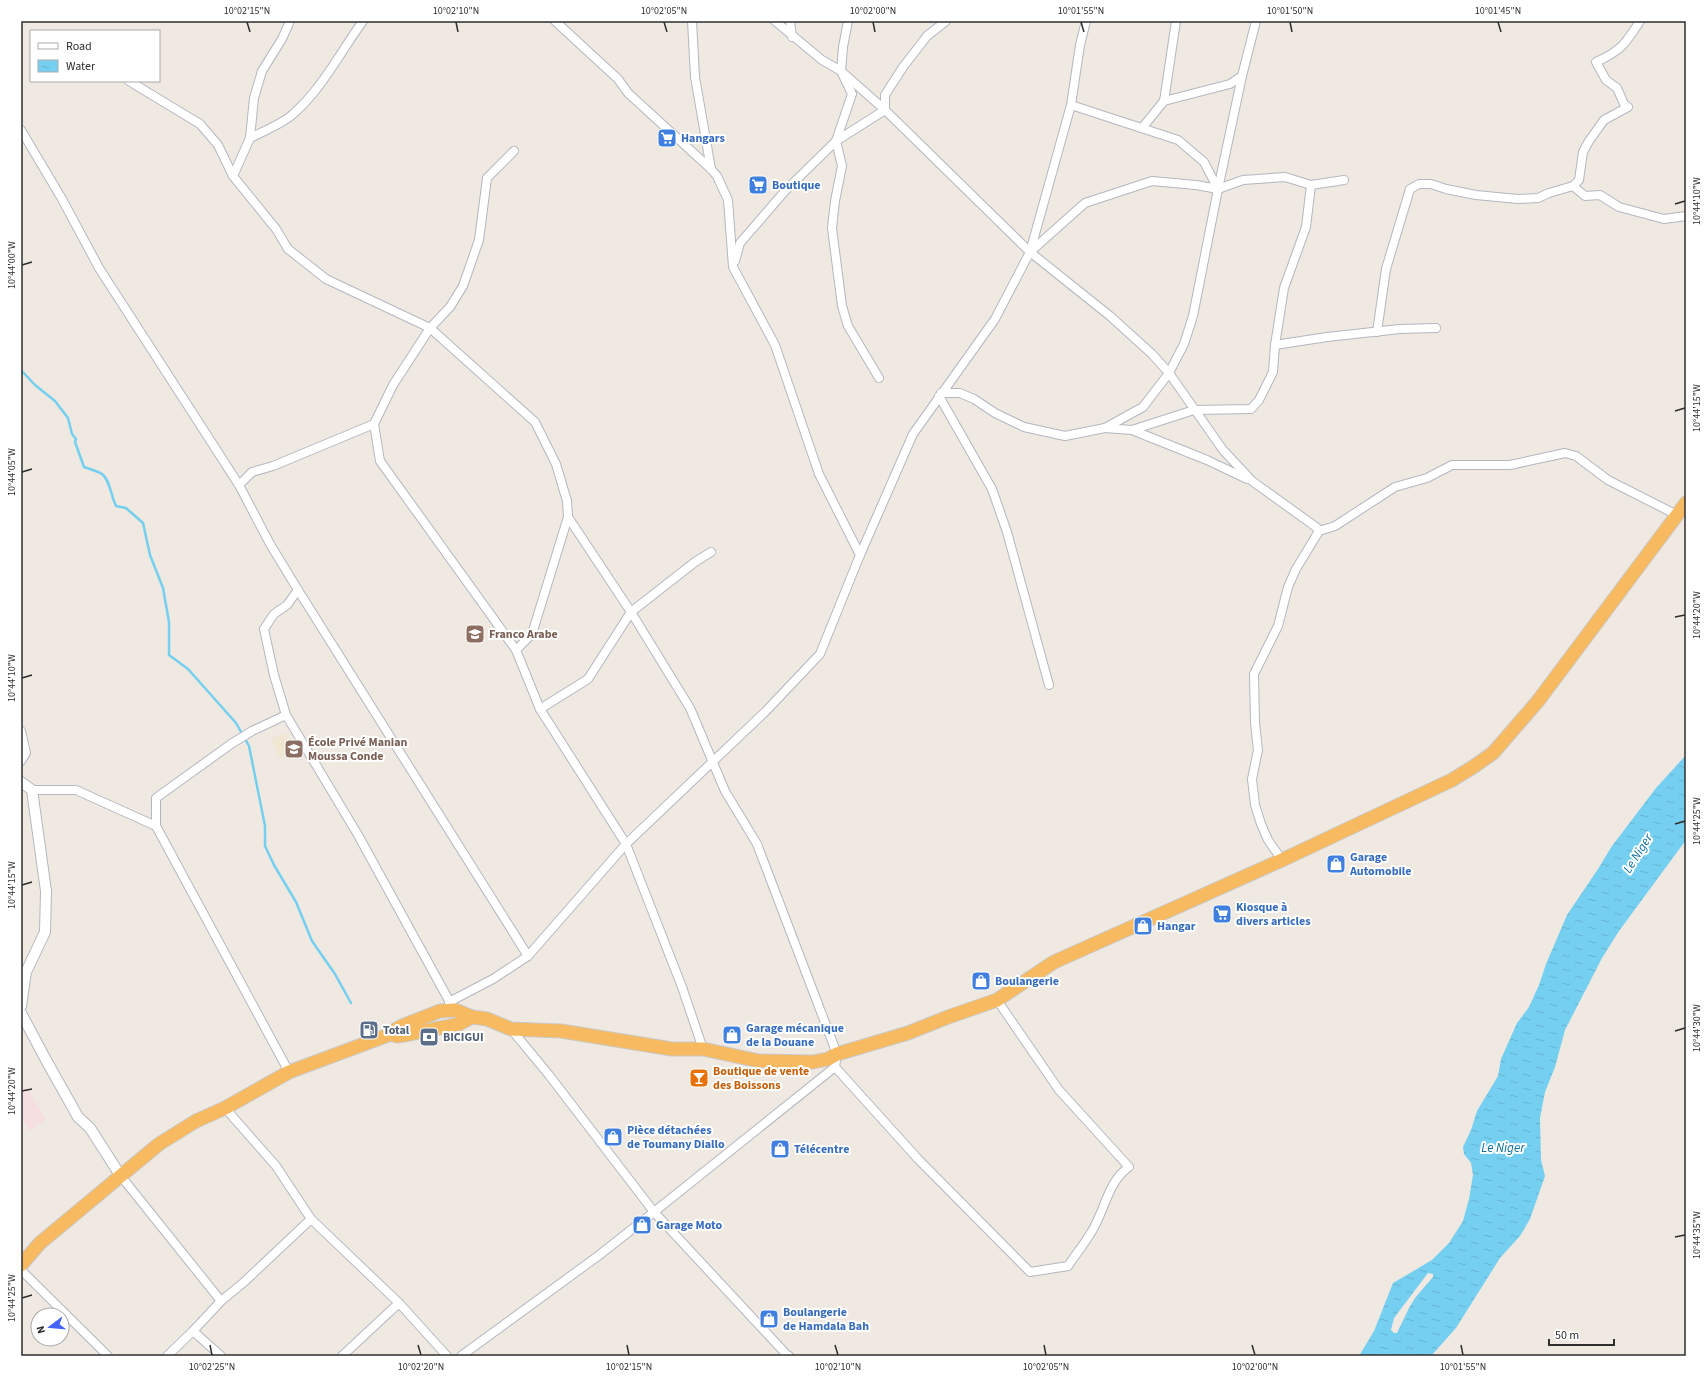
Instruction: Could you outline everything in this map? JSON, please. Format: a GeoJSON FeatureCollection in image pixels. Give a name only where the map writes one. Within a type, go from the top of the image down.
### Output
{"type":"FeatureCollection","features":[{"type":"Feature","properties":{"kind":"highway"},"geometry":{"type":"LineString","coordinates":[[21,1265],[40,1243],[120,1175],[159,1144],[196,1121],[225,1108],[289,1072],[391,1034],[402,1026],[452,1006],[472,1017],[487,1019],[511,1029],[561,1031],[672,1049],[703,1049],[767,1061],[812,1062],[828,1059],[836,1061],[948,1016],[997,1000],[1054,962],[1282,860],[1452,780],[1493,753],[1538,701],[1686,503]]}},
{"type":"Feature","properties":{"kind":"highway"},"geometry":{"type":"LineString","coordinates":[[391,1034],[397,1036],[406,1035],[459,1024],[472,1017]]}},
{"type":"Feature","properties":{"kind":"street"},"geometry":{"type":"LineString","coordinates":[[233,176],[250,138],[254,98],[262,70],[282,39],[290,21]]}},
{"type":"Feature","properties":{"kind":"street"},"geometry":{"type":"LineString","coordinates":[[250,138],[293,115],[322,81],[363,21]]}},
{"type":"Feature","properties":{"kind":"street"},"geometry":{"type":"LineString","coordinates":[[555,21],[618,79],[628,93],[717,176],[728,200],[733,267],[775,345],[819,474],[860,555]]}},
{"type":"Feature","properties":{"kind":"street"},"geometry":{"type":"LineString","coordinates":[[692,21],[695,77],[711,169]]}},
{"type":"Feature","properties":{"kind":"street"},"geometry":{"type":"LineString","coordinates":[[775,21],[792,37],[822,60],[842,71],[885,110],[1030,252],[1110,316],[1169,372],[1223,450],[1252,481]]}},
{"type":"Feature","properties":{"kind":"street"},"geometry":{"type":"LineString","coordinates":[[790,21],[792,37]]}},
{"type":"Feature","properties":{"kind":"street"},"geometry":{"type":"LineString","coordinates":[[848,21],[843,47],[842,71],[852,94],[836,141],[842,166],[835,201],[832,228],[842,306],[848,326],[878,378]]}},
{"type":"Feature","properties":{"kind":"street"},"geometry":{"type":"LineString","coordinates":[[885,110],[884,95],[903,67],[927,36],[946,21]]}},
{"type":"Feature","properties":{"kind":"street"},"geometry":{"type":"LineString","coordinates":[[452,1006],[494,980],[528,956],[626,844],[713,760],[766,712],[820,654],[860,555],[913,434],[995,319],[1030,252],[1071,105],[1080,45],[1086,21]]}},
{"type":"Feature","properties":{"kind":"street"},"geometry":{"type":"LineString","coordinates":[[1142,128],[1164,101],[1176,21]]}},
{"type":"Feature","properties":{"kind":"street"},"geometry":{"type":"LineString","coordinates":[[1104,428],[1143,407],[1169,372],[1184,344],[1194,316],[1218,189],[1242,76],[1256,21]]}},
{"type":"Feature","properties":{"kind":"street"},"geometry":{"type":"LineString","coordinates":[[1377,332],[1386,269],[1410,189],[1419,184],[1431,184],[1446,189],[1476,195],[1538,198],[1573,186],[1579,180],[1583,152],[1589,141],[1604,120],[1628,107],[1624,104],[1617,88],[1606,80],[1596,62],[1611,56],[1625,45],[1640,21]]}},
{"type":"Feature","properties":{"kind":"street"},"geometry":{"type":"LineString","coordinates":[[1164,101],[1230,84],[1242,76]]}},
{"type":"Feature","properties":{"kind":"street"},"geometry":{"type":"LineString","coordinates":[[131,82],[200,124],[218,145],[233,176],[276,229],[288,249],[326,279],[430,328],[535,422],[556,464],[567,501],[568,517],[532,634],[516,650]]}},
{"type":"Feature","properties":{"kind":"street"},"geometry":{"type":"LineString","coordinates":[[1071,105],[1178,140],[1204,162],[1218,189]]}},
{"type":"Feature","properties":{"kind":"street"},"geometry":{"type":"LineString","coordinates":[[733,267],[740,243],[785,191],[836,141],[885,110]]}},
{"type":"Feature","properties":{"kind":"street"},"geometry":{"type":"LineString","coordinates":[[21,130],[62,199],[99,268],[239,485],[270,544],[298,590],[528,956]]}},
{"type":"Feature","properties":{"kind":"street"},"geometry":{"type":"LineString","coordinates":[[514,151],[487,178],[479,240],[463,286],[450,307],[430,328],[393,385],[374,424],[380,461],[516,650],[540,708],[626,844],[682,987],[703,1049]]}},
{"type":"Feature","properties":{"kind":"street"},"geometry":{"type":"LineString","coordinates":[[1030,252],[1085,203],[1107,194],[1152,181],[1196,185],[1218,189],[1243,180],[1285,177],[1311,185],[1344,180]]}},
{"type":"Feature","properties":{"kind":"street"},"geometry":{"type":"LineString","coordinates":[[1132,430],[1194,410],[1251,410],[1259,400],[1273,372],[1274,345],[1284,288],[1306,227],[1311,185]]}},
{"type":"Feature","properties":{"kind":"street"},"geometry":{"type":"LineString","coordinates":[[1573,186],[1585,196],[1600,195],[1619,207],[1644,215],[1664,219],[1686,216]]}},
{"type":"Feature","properties":{"kind":"street"},"geometry":{"type":"LineString","coordinates":[[1274,345],[1327,337],[1436,328]]}},
{"type":"Feature","properties":{"kind":"street"},"geometry":{"type":"LineString","coordinates":[[940,395],[960,393],[974,399],[995,413],[1024,427],[1065,436],[1104,428],[1132,430],[1207,460],[1252,481],[1316,526],[1319,531]]}},
{"type":"Feature","properties":{"kind":"street"},"geometry":{"type":"LineString","coordinates":[[940,395],[992,489],[1007,532],[1049,685]]}},
{"type":"Feature","properties":{"kind":"street"},"geometry":{"type":"LineString","coordinates":[[239,485],[252,472],[273,466],[374,424]]}},
{"type":"Feature","properties":{"kind":"street"},"geometry":{"type":"LineString","coordinates":[[1282,860],[1268,840],[1255,805],[1252,779],[1258,750],[1255,723],[1254,674],[1278,626],[1288,587],[1296,569],[1319,531],[1336,526],[1395,487],[1427,478],[1452,465],[1510,465],[1566,453],[1576,456],[1608,480],[1677,515]]}},
{"type":"Feature","properties":{"kind":"street"},"geometry":{"type":"LineString","coordinates":[[568,517],[632,612],[690,708],[725,791],[757,844],[836,1061],[918,1159],[1030,1272],[1068,1266],[1093,1230],[1115,1180],[1129,1167],[1059,1090],[997,1000]]}},
{"type":"Feature","properties":{"kind":"street"},"geometry":{"type":"LineString","coordinates":[[540,708],[588,678],[632,612],[695,562],[711,552]]}},
{"type":"Feature","properties":{"kind":"street"},"geometry":{"type":"LineString","coordinates":[[298,590],[287,605],[274,614],[264,629],[274,675],[286,716],[358,835],[452,1006],[459,1024]]}},
{"type":"Feature","properties":{"kind":"street"},"geometry":{"type":"LineString","coordinates":[[286,716],[247,734],[156,798],[156,826],[289,1072]]}},
{"type":"Feature","properties":{"kind":"street"},"geometry":{"type":"LineString","coordinates":[[21,731],[26,753],[21,761]]}},
{"type":"Feature","properties":{"kind":"street"},"geometry":{"type":"LineString","coordinates":[[21,782],[32,790],[76,790],[156,826]]}},
{"type":"Feature","properties":{"kind":"street"},"geometry":{"type":"LineString","coordinates":[[21,1006],[26,972],[45,932],[46,891],[32,790]]}},
{"type":"Feature","properties":{"kind":"street"},"geometry":{"type":"LineString","coordinates":[[21,1013],[78,1116],[90,1128],[120,1175],[221,1301]]}},
{"type":"Feature","properties":{"kind":"street"},"geometry":{"type":"LineString","coordinates":[[511,1029],[549,1075],[654,1212],[789,1356]]}},
{"type":"Feature","properties":{"kind":"street"},"geometry":{"type":"LineString","coordinates":[[461,1356],[598,1256],[654,1212],[836,1061]]}},
{"type":"Feature","properties":{"kind":"street"},"geometry":{"type":"LineString","coordinates":[[225,1108],[276,1166],[312,1219],[399,1303],[447,1356]]}},
{"type":"Feature","properties":{"kind":"street"},"geometry":{"type":"LineString","coordinates":[[167,1356],[221,1301],[243,1283],[312,1219]]}},
{"type":"Feature","properties":{"kind":"street"},"geometry":{"type":"LineString","coordinates":[[21,1270],[108,1356]]}},
{"type":"Feature","properties":{"kind":"street"},"geometry":{"type":"LineString","coordinates":[[342,1356],[399,1303]]}},
{"type":"Feature","properties":{"kind":"street"},"geometry":{"type":"LineString","coordinates":[[193,1331],[221,1356]]}},
{"type":"Feature","properties":{"kind":"shaded area"},"geometry":{"type":"Polygon","coordinates":[[[286,733],[294,752],[280,758],[271,739],[286,733]]]}},
{"type":"Feature","properties":{"kind":"shaded area"},"geometry":{"type":"Polygon","coordinates":[[[27,1087],[46,1120],[29,1131],[21,1116],[21,1091],[27,1087]]]}},
{"type":"Feature","properties":{"kind":"water","name":"Le Niger"},"geometry":{"type":"Polygon","coordinates":[[[1686,755],[1686,840],[1619,931],[1602,958],[1565,1030],[1555,1067],[1545,1092],[1540,1118],[1541,1160],[1545,1176],[1530,1219],[1520,1236],[1500,1258],[1456,1328],[1431,1356],[1359,1356],[1374,1331],[1393,1283],[1432,1260],[1449,1243],[1463,1221],[1473,1175],[1471,1163],[1464,1154],[1463,1147],[1471,1130],[1477,1111],[1498,1076],[1501,1059],[1517,1023],[1529,1007],[1567,915],[1612,846],[1656,788],[1686,755]],[[1428,1273],[1394,1318],[1391,1330],[1394,1333],[1397,1333],[1415,1298],[1433,1277],[1433,1274],[1428,1273]]]}},
{"type":"Feature","properties":{"kind":"waterway"},"geometry":{"type":"LineString","coordinates":[[21,370],[35,385],[55,401],[68,418],[84,467],[102,474],[109,484],[116,506],[126,508],[143,523],[150,555],[163,588],[169,622],[169,655],[188,669],[236,723],[249,746],[265,826],[265,846],[274,865],[296,902],[312,941],[335,974],[351,1003]]}},
{"type":"Feature","properties":{"kind":"place","name":"Hangars"},"geometry":{"type":"Point","coordinates":[667,138]}},
{"type":"Feature","properties":{"kind":"place","name":"Boutique"},"geometry":{"type":"Point","coordinates":[758,185]}},
{"type":"Feature","properties":{"kind":"place","name":"Franco Arabe"},"geometry":{"type":"Point","coordinates":[475,634]}},
{"type":"Feature","properties":{"kind":"place","name":"École Privé Manian Moussa Conde"},"geometry":{"type":"Point","coordinates":[294,749]}},
{"type":"Feature","properties":{"kind":"place","name":"Garage Automobile"},"geometry":{"type":"Point","coordinates":[1336,864]}},
{"type":"Feature","properties":{"kind":"place","name":"Kiosque à divers articles"},"geometry":{"type":"Point","coordinates":[1222,914]}},
{"type":"Feature","properties":{"kind":"place","name":"Hangar"},"geometry":{"type":"Point","coordinates":[1143,926]}},
{"type":"Feature","properties":{"kind":"place","name":"Boulangerie"},"geometry":{"type":"Point","coordinates":[981,981]}},
{"type":"Feature","properties":{"kind":"place","name":"Total"},"geometry":{"type":"Point","coordinates":[369,1030]}},
{"type":"Feature","properties":{"kind":"place","name":"Garage mécanique de la Douane"},"geometry":{"type":"Point","coordinates":[732,1035]}},
{"type":"Feature","properties":{"kind":"place","name":"BICIGUI"},"geometry":{"type":"Point","coordinates":[429,1037]}},
{"type":"Feature","properties":{"kind":"place","name":"Boutique de vente des Boissons"},"geometry":{"type":"Point","coordinates":[699,1078]}},
{"type":"Feature","properties":{"kind":"place","name":"Pièce détachées de Toumany Diallo"},"geometry":{"type":"Point","coordinates":[613,1137]}},
{"type":"Feature","properties":{"kind":"place","name":"Télécentre"},"geometry":{"type":"Point","coordinates":[780,1149]}},
{"type":"Feature","properties":{"kind":"place","name":"Garage Moto"},"geometry":{"type":"Point","coordinates":[642,1225]}},
{"type":"Feature","properties":{"kind":"place","name":"Boulangerie de Hamdala Bah"},"geometry":{"type":"Point","coordinates":[769,1319]}}]}
